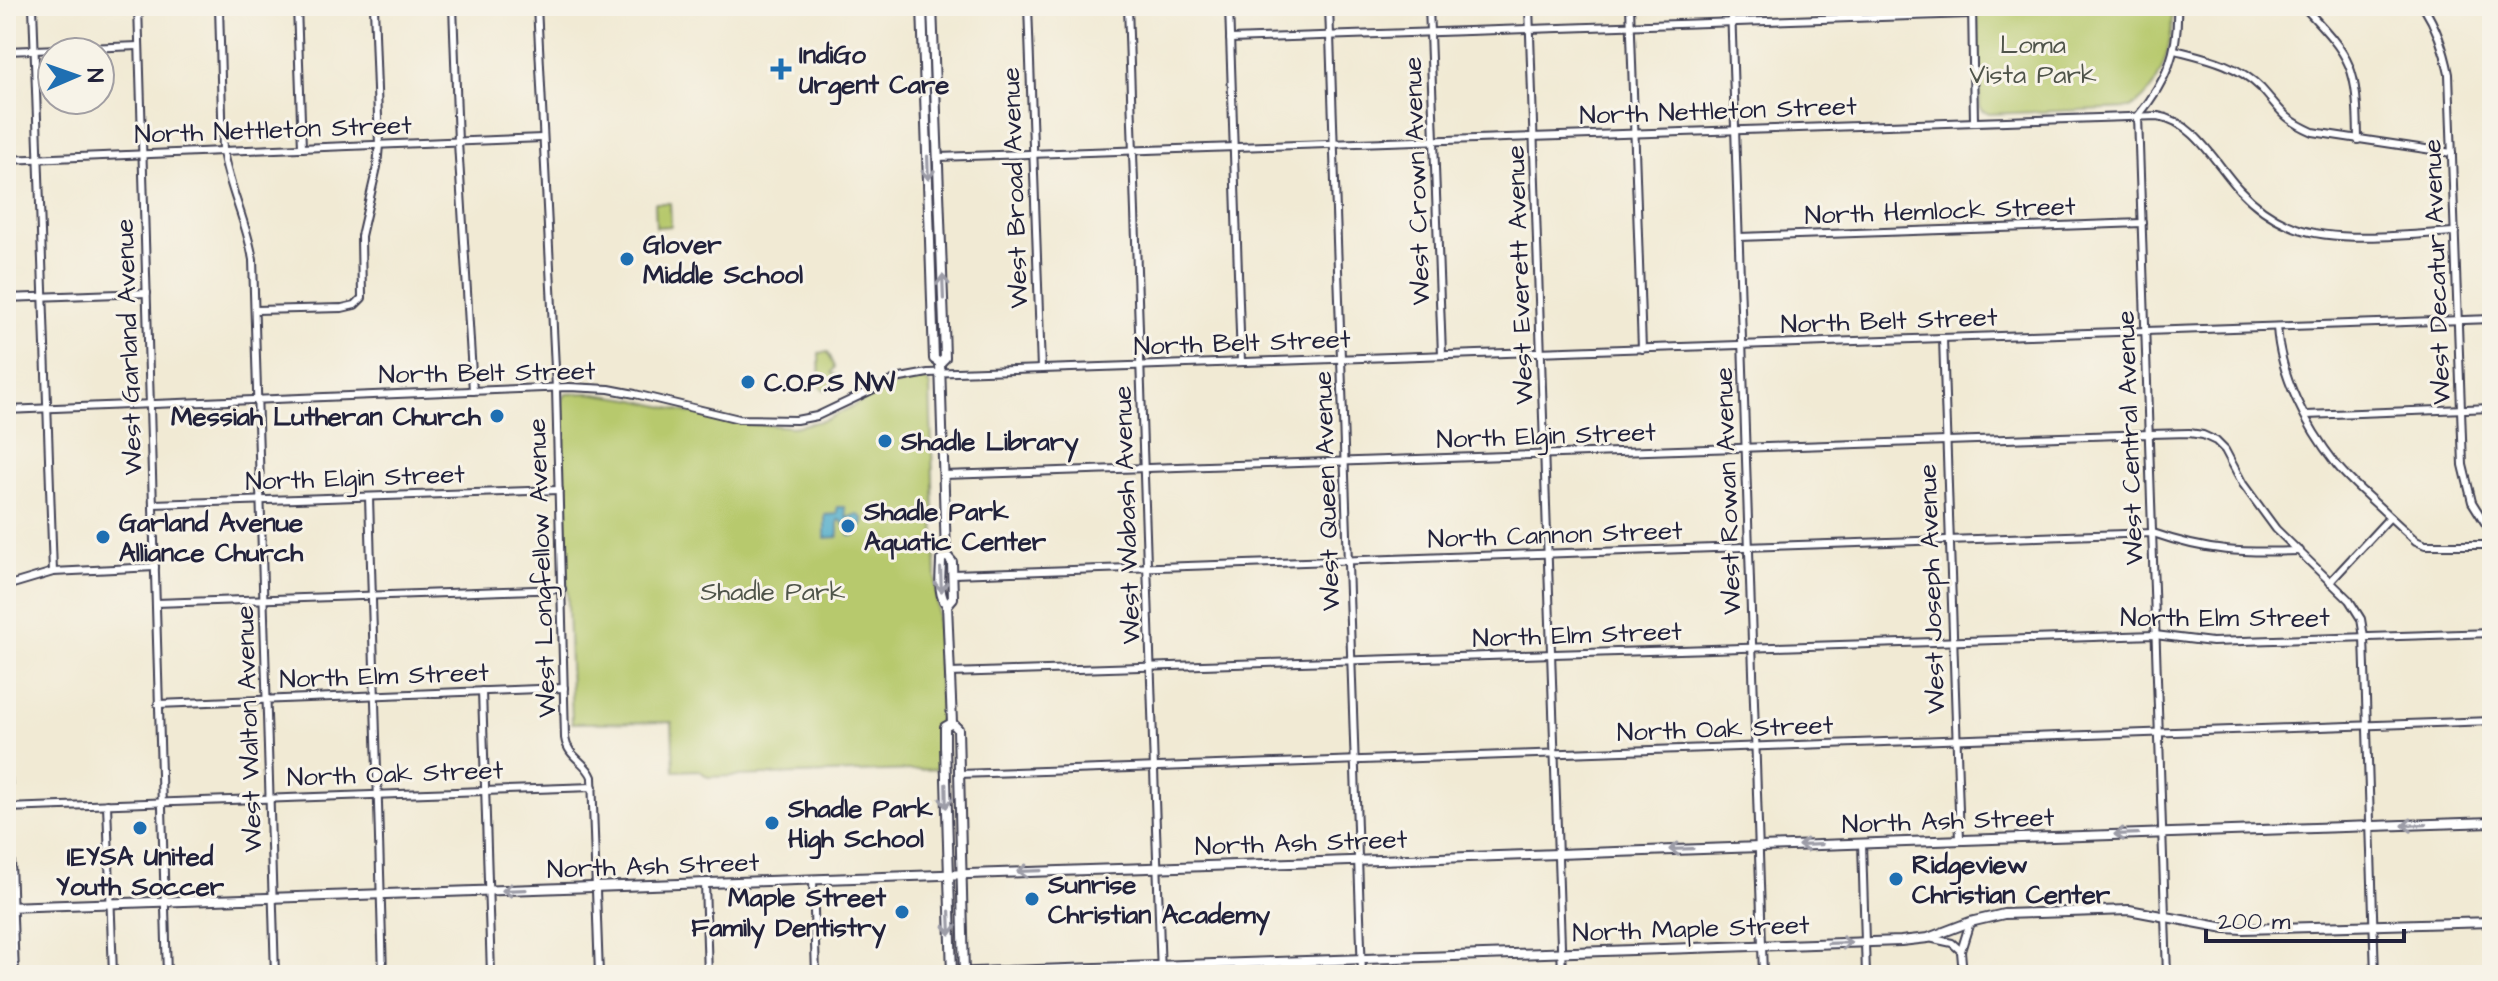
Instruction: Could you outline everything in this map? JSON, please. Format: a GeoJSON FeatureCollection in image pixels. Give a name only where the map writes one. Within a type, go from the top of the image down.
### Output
{"type":"FeatureCollection","features":[{"type":"Feature","properties":{"kind":"main road"},"geometry":{"type":"LineString","coordinates":[[922,6],[934,359],[941,368]]}},
{"type":"Feature","properties":{"kind":"main road"},"geometry":{"type":"LineString","coordinates":[[932,6],[945,358],[941,368],[946,555],[952,562],[953,574],[953,598],[947,605]]}},
{"type":"Feature","properties":{"kind":"main road"},"geometry":{"type":"LineString","coordinates":[[935,80],[925,106],[937,137]]}},
{"type":"Feature","properties":{"kind":"main road"},"geometry":{"type":"LineString","coordinates":[[946,555],[941,560],[941,581],[942,600],[947,605],[950,673],[948,874],[952,974]]}},
{"type":"Feature","properties":{"kind":"main road"},"geometry":{"type":"LineString","coordinates":[[948,725],[958,729],[964,974]]}},
{"type":"Feature","properties":{"kind":"main road","name":"North Ash Street"},"geometry":{"type":"LineString","coordinates":[[10,907],[2492,822]]}},
{"type":"Feature","properties":{"kind":"main road","name":"North Maple Street"},"geometry":{"type":"LineString","coordinates":[[886,975],[1161,970],[1362,959],[1866,942],[1928,938],[1970,922],[2004,914],[2129,910],[2225,928],[2492,922]]}},
{"type":"Feature","properties":{"kind":"street"},"geometry":{"type":"LineString","coordinates":[[33,6],[53,572]]}},
{"type":"Feature","properties":{"kind":"street","name":"West Garland Avenue"},"geometry":{"type":"LineString","coordinates":[[138,6],[167,975]]}},
{"type":"Feature","properties":{"kind":"street","name":"West Walton Avenue"},"geometry":{"type":"LineString","coordinates":[[219,6],[223,151],[250,239],[255,310],[275,975]]}},
{"type":"Feature","properties":{"kind":"street"},"geometry":{"type":"LineString","coordinates":[[297,6],[302,148]]}},
{"type":"Feature","properties":{"kind":"street"},"geometry":{"type":"LineString","coordinates":[[255,310],[342,308],[358,303],[362,293],[361,236],[379,145],[374,6]]}},
{"type":"Feature","properties":{"kind":"street"},"geometry":{"type":"LineString","coordinates":[[453,6],[473,391]]}},
{"type":"Feature","properties":{"kind":"street","name":"West Longfellow Avenue"},"geometry":{"type":"LineString","coordinates":[[537,6],[556,388],[566,745],[590,771],[593,787],[599,975]]}},
{"type":"Feature","properties":{"kind":"street","name":"West Broad Avenue"},"geometry":{"type":"LineString","coordinates":[[1028,6],[1041,369]]}},
{"type":"Feature","properties":{"kind":"street","name":"West Wabash Avenue"},"geometry":{"type":"LineString","coordinates":[[1128,6],[1161,970]]}},
{"type":"Feature","properties":{"kind":"street"},"geometry":{"type":"LineString","coordinates":[[1229,6],[1241,362]]}},
{"type":"Feature","properties":{"kind":"street","name":"West Queen Avenue"},"geometry":{"type":"LineString","coordinates":[[1329,6],[1362,975]]}},
{"type":"Feature","properties":{"kind":"street","name":"West Crown Avenue"},"geometry":{"type":"LineString","coordinates":[[1429,6],[1442,355]]}},
{"type":"Feature","properties":{"kind":"street","name":"West Everett Avenue"},"geometry":{"type":"LineString","coordinates":[[1529,6],[1562,975]]}},
{"type":"Feature","properties":{"kind":"street"},"geometry":{"type":"LineString","coordinates":[[1630,6],[1642,349]]}},
{"type":"Feature","properties":{"kind":"street","name":"West Rowan Avenue"},"geometry":{"type":"LineString","coordinates":[[1731,6],[1763,975]]}},
{"type":"Feature","properties":{"kind":"street"},"geometry":{"type":"LineString","coordinates":[[2138,116],[2151,100],[2175,50],[2177,6]]}},
{"type":"Feature","properties":{"kind":"street"},"geometry":{"type":"LineString","coordinates":[[2303,6],[2335,39],[2351,67],[2356,84],[2358,140]]}},
{"type":"Feature","properties":{"kind":"street","name":"West Decatur Avenue"},"geometry":{"type":"LineString","coordinates":[[2423,6],[2434,24],[2446,60],[2466,481],[2472,502],[2492,534]]}},
{"type":"Feature","properties":{"kind":"street"},"geometry":{"type":"LineString","coordinates":[[1230,39],[1972,10],[1974,121]]}},
{"type":"Feature","properties":{"kind":"street"},"geometry":{"type":"LineString","coordinates":[[6,51],[139,46]]}},
{"type":"Feature","properties":{"kind":"street"},"geometry":{"type":"LineString","coordinates":[[2175,50],[2223,63],[2243,74],[2292,123],[2313,132],[2452,153]]}},
{"type":"Feature","properties":{"kind":"street","name":"North Nettleton Street"},"geometry":{"type":"LineString","coordinates":[[938,157],[2138,116],[2169,118],[2178,122],[2240,191],[2260,209],[2289,226],[2315,234],[2343,236],[2455,232]]}},
{"type":"Feature","properties":{"kind":"street","name":"West Central Avenue"},"geometry":{"type":"LineString","coordinates":[[2138,116],[2167,975]]}},
{"type":"Feature","properties":{"kind":"street","name":"North Nettleton Street"},"geometry":{"type":"LineString","coordinates":[[6,160],[542,138]]}},
{"type":"Feature","properties":{"kind":"street","name":"North Hemlock Street"},"geometry":{"type":"LineString","coordinates":[[1739,237],[2142,223]]}},
{"type":"Feature","properties":{"kind":"street"},"geometry":{"type":"LineString","coordinates":[[6,298],[147,293]]}},
{"type":"Feature","properties":{"kind":"street","name":"North Belt Street"},"geometry":{"type":"LineString","coordinates":[[6,410],[556,388],[609,389],[739,419],[796,420],[817,416],[895,379],[941,368],[1141,366],[2492,319]]}},
{"type":"Feature","properties":{"kind":"street"},"geometry":{"type":"LineString","coordinates":[[2277,327],[2282,366],[2317,439],[2337,466],[2416,541],[2425,545],[2492,545]]}},
{"type":"Feature","properties":{"kind":"street","name":"West Joseph Avenue"},"geometry":{"type":"LineString","coordinates":[[1943,338],[1960,840]]}},
{"type":"Feature","properties":{"kind":"street"},"geometry":{"type":"LineString","coordinates":[[2306,415],[2492,408]]}},
{"type":"Feature","properties":{"kind":"street","name":"North Elgin Street"},"geometry":{"type":"LineString","coordinates":[[944,475],[2189,433],[2216,441],[2225,450],[2258,507],[2300,551]]}},
{"type":"Feature","properties":{"kind":"street","name":"North Elgin Street"},"geometry":{"type":"LineString","coordinates":[[153,504],[559,490]]}},
{"type":"Feature","properties":{"kind":"street"},"geometry":{"type":"LineString","coordinates":[[369,497],[383,975]]}},
{"type":"Feature","properties":{"kind":"street"},"geometry":{"type":"LineString","coordinates":[[2330,582],[2390,517]]}},
{"type":"Feature","properties":{"kind":"street","name":"North Cannon Street"},"geometry":{"type":"LineString","coordinates":[[953,574],[2153,533],[2209,550],[2240,553],[2300,551]]}},
{"type":"Feature","properties":{"kind":"street"},"geometry":{"type":"LineString","coordinates":[[2300,551],[2349,600],[2361,619],[2375,975]]}},
{"type":"Feature","properties":{"kind":"street"},"geometry":{"type":"LineString","coordinates":[[6,586],[53,572],[155,567]]}},
{"type":"Feature","properties":{"kind":"street"},"geometry":{"type":"LineString","coordinates":[[156,603],[562,589]]}},
{"type":"Feature","properties":{"kind":"street","name":"North Elm Street"},"geometry":{"type":"LineString","coordinates":[[950,673],[2155,635],[2212,642],[2492,633]]}},
{"type":"Feature","properties":{"kind":"street","name":"North Elm Street"},"geometry":{"type":"LineString","coordinates":[[158,704],[564,688]]}},
{"type":"Feature","properties":{"kind":"street"},"geometry":{"type":"LineString","coordinates":[[482,691],[491,975]]}},
{"type":"Feature","properties":{"kind":"street"},"geometry":{"type":"LineString","coordinates":[[6,719],[10,907],[15,975]]}},
{"type":"Feature","properties":{"kind":"street","name":"North Oak Street"},"geometry":{"type":"LineString","coordinates":[[959,774],[2492,721]]}},
{"type":"Feature","properties":{"kind":"street","name":"North Oak Street"},"geometry":{"type":"LineString","coordinates":[[8,808],[593,787]]}},
{"type":"Feature","properties":{"kind":"street"},"geometry":{"type":"LineString","coordinates":[[107,804],[113,975]]}},
{"type":"Feature","properties":{"kind":"street"},"geometry":{"type":"LineString","coordinates":[[1862,843],[1866,975]]}},
{"type":"Feature","properties":{"kind":"street"},"geometry":{"type":"LineString","coordinates":[[813,879],[816,975]]}},
{"type":"Feature","properties":{"kind":"street"},"geometry":{"type":"LineString","coordinates":[[705,883],[708,975]]}},
{"type":"Feature","properties":{"kind":"street"},"geometry":{"type":"LineString","coordinates":[[1963,975],[1961,951],[1970,922]]}},
{"type":"Feature","properties":{"kind":"street"},"geometry":{"type":"LineString","coordinates":[[1928,938],[1952,943],[1961,951]]}},
{"type":"Feature","properties":{"kind":"green space","name":"Loma Vista Park"},"geometry":{"type":"Polygon","coordinates":[[[1977,6],[2171,6],[2171,33],[2158,77],[2141,100],[2130,108],[1989,114],[1980,107],[1977,6]]]}},
{"type":"Feature","properties":{"kind":"green space"},"geometry":{"type":"Polygon","coordinates":[[[655,203],[670,203],[671,226],[656,227],[655,203]]]}},
{"type":"Feature","properties":{"kind":"green space"},"geometry":{"type":"Polygon","coordinates":[[[828,352],[835,367],[832,373],[841,378],[825,390],[820,387],[819,353],[828,352]]]}},
{"type":"Feature","properties":{"kind":"green space","name":"Shadle Park"},"geometry":{"type":"Polygon","coordinates":[[[927,380],[930,387],[942,769],[708,777],[699,770],[674,771],[672,722],[572,723],[561,402],[566,394],[588,393],[631,399],[729,422],[793,427],[826,420],[889,387],[927,380]]]}},
{"type":"Feature","properties":{"kind":"water"},"geometry":{"type":"Polygon","coordinates":[[[837,507],[845,507],[847,518],[857,514],[863,518],[856,536],[850,536],[842,521],[838,520],[838,537],[825,538],[825,515],[837,514],[837,507]]]}},
{"type":"Feature","properties":{"kind":"place","name":"IndiGo Urgent Care"},"geometry":{"type":"Point","coordinates":[781,69]}},
{"type":"Feature","properties":{"kind":"place","name":"Glover Middle School"},"geometry":{"type":"Point","coordinates":[627,259]}},
{"type":"Feature","properties":{"kind":"place","name":"C.O.P.S NW"},"geometry":{"type":"Point","coordinates":[748,382]}},
{"type":"Feature","properties":{"kind":"place","name":"Messiah Lutheran Church"},"geometry":{"type":"Point","coordinates":[497,416]}},
{"type":"Feature","properties":{"kind":"place","name":"Shadle Library"},"geometry":{"type":"Point","coordinates":[885,441]}},
{"type":"Feature","properties":{"kind":"place","name":"Shadle Park Aquatic Center"},"geometry":{"type":"Point","coordinates":[848,526]}},
{"type":"Feature","properties":{"kind":"place","name":"Garland Avenue Alliance Church"},"geometry":{"type":"Point","coordinates":[103,537]}},
{"type":"Feature","properties":{"kind":"place","name":"Shadle Park High School"},"geometry":{"type":"Point","coordinates":[772,823]}},
{"type":"Feature","properties":{"kind":"place","name":"IEYSA United Youth Soccer"},"geometry":{"type":"Point","coordinates":[140,828]}},
{"type":"Feature","properties":{"kind":"place","name":"Ridgeview Christian Center"},"geometry":{"type":"Point","coordinates":[1896,879]}},
{"type":"Feature","properties":{"kind":"place","name":"Sunrise Christian Academy"},"geometry":{"type":"Point","coordinates":[1032,899]}},
{"type":"Feature","properties":{"kind":"place","name":"Maple Street Family Dentistry"},"geometry":{"type":"Point","coordinates":[902,912]}}]}
